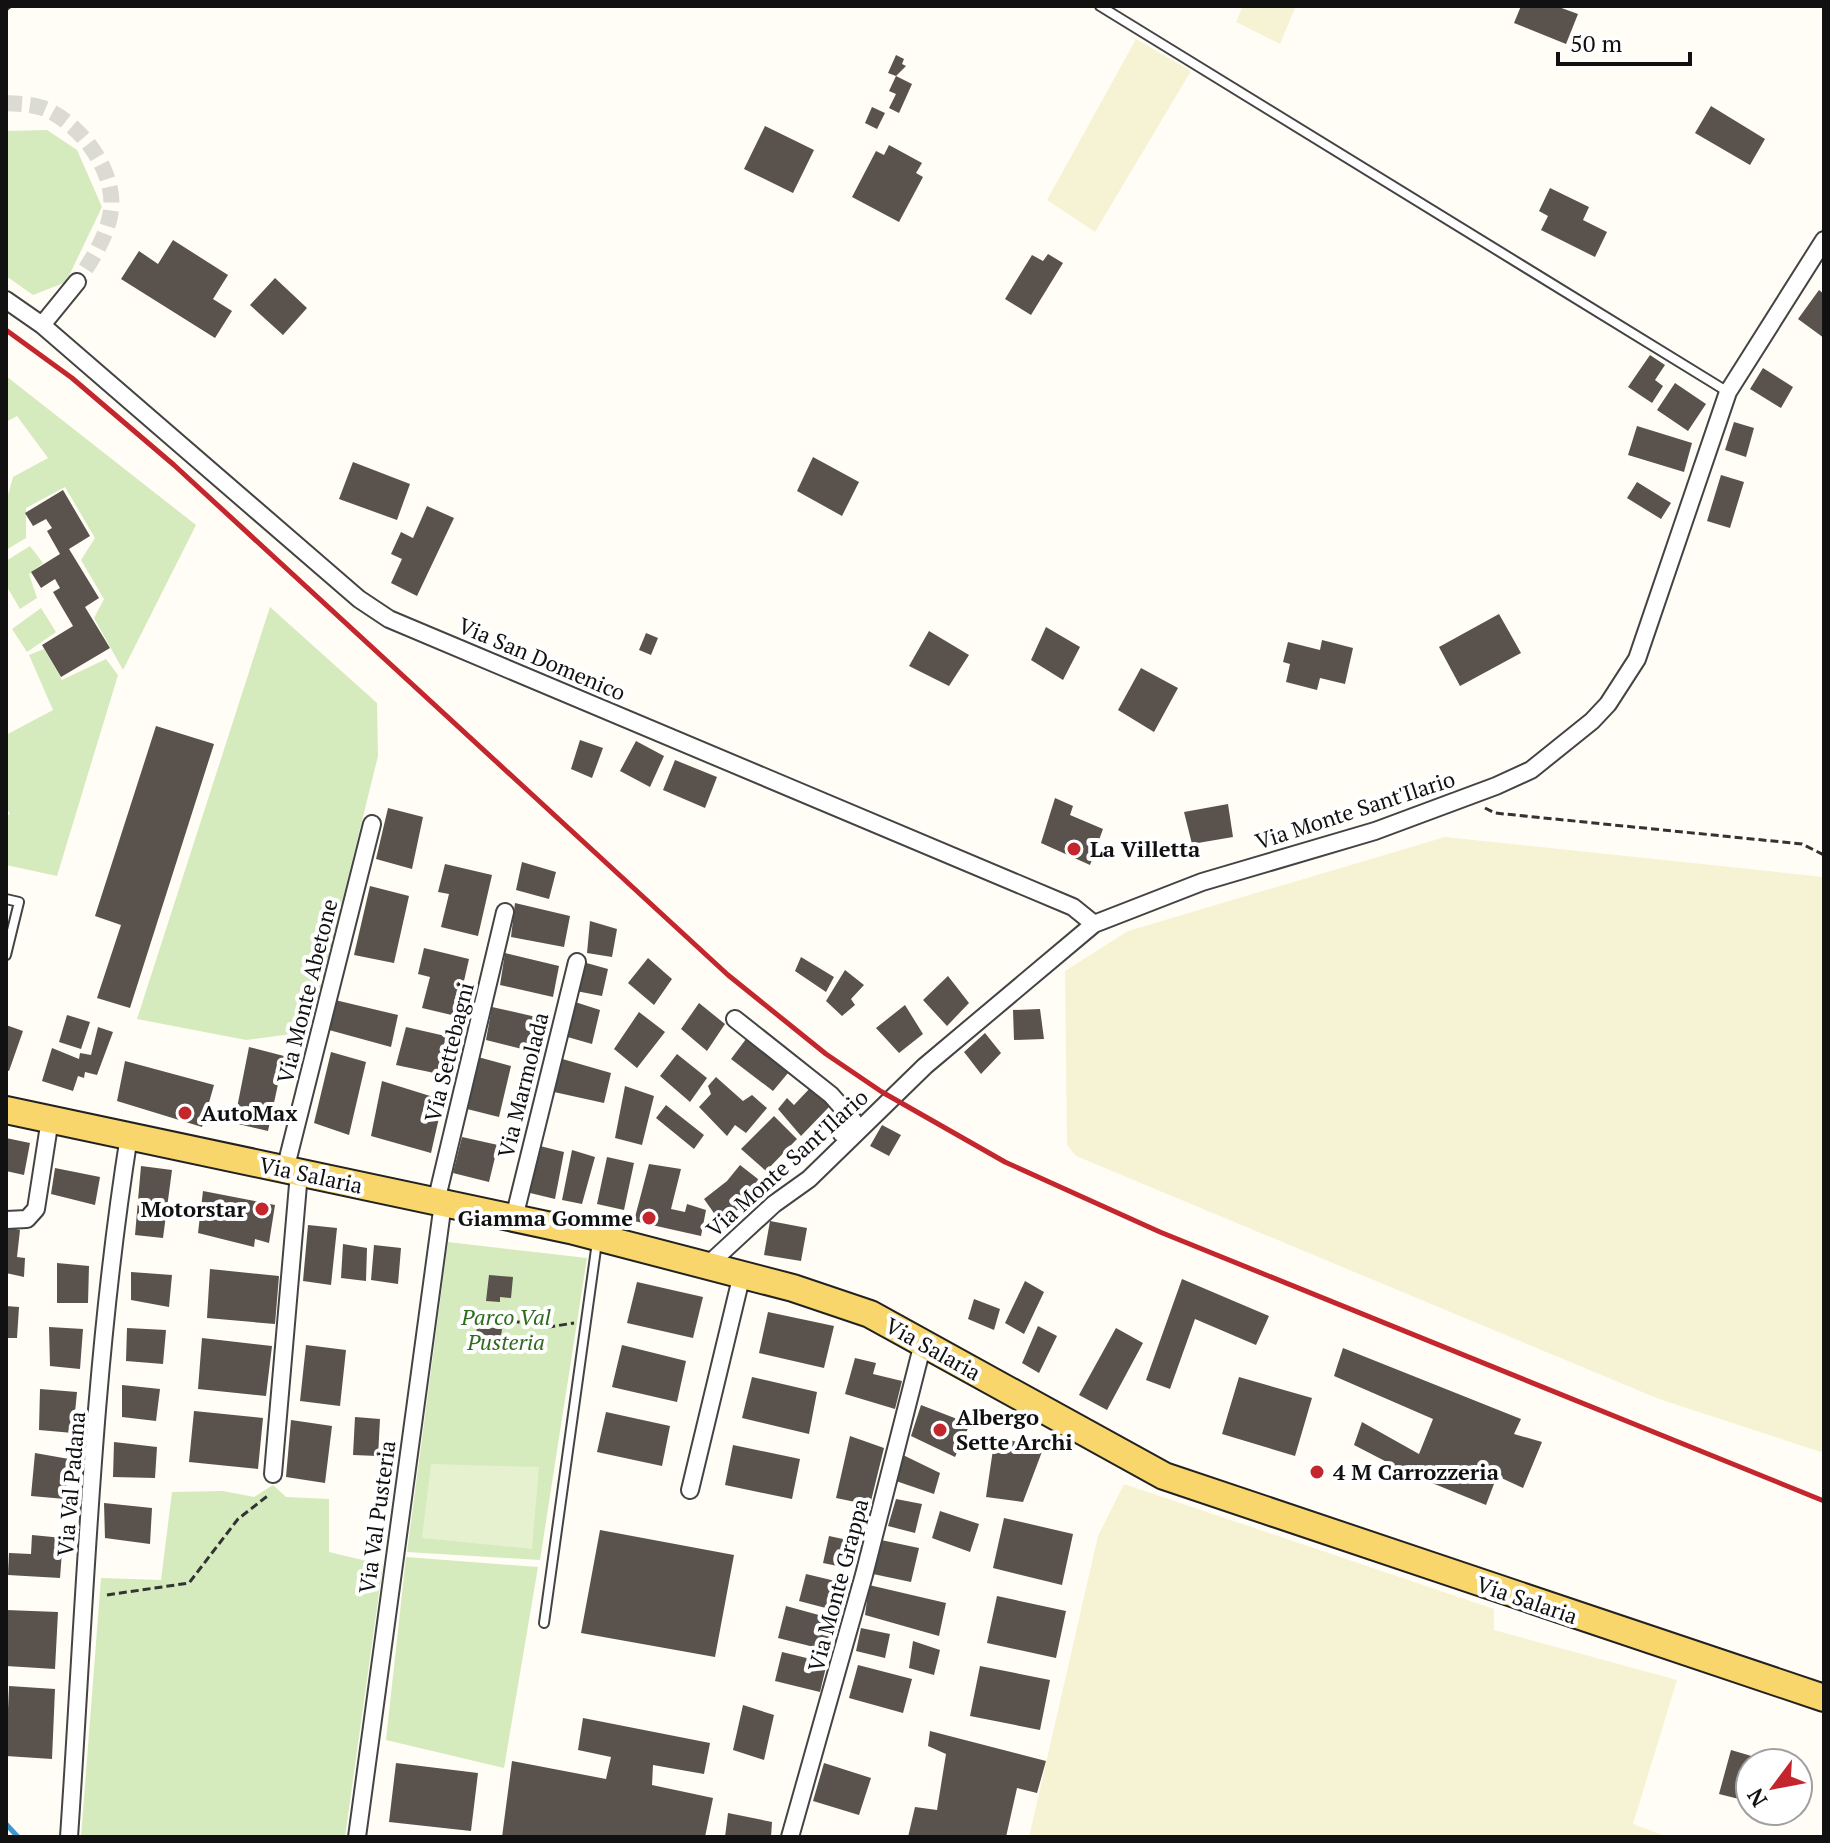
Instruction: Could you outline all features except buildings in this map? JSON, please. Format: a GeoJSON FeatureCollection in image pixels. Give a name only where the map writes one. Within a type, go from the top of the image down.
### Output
{"type":"FeatureCollection","features":[{"type":"Feature","properties":{"kind":"main road","name":"Via Salaria"},"geometry":{"type":"LineString","coordinates":[[6,1110],[598,1237],[709,1264],[870,1314],[1164,1476],[1824,1698]]}},
{"type":"Feature","properties":{"kind":"street","name":"Via Monte Sant'Ilario"},"geometry":{"type":"LineString","coordinates":[[709,1264],[793,1191],[925,1066],[1094,924],[1202,882],[1375,831],[1466,797],[1531,770],[1562,749],[1608,704],[1637,659],[1702,460],[1728,392],[1824,240]]}},
{"type":"Feature","properties":{"kind":"street"},"geometry":{"type":"LineString","coordinates":[[42,325],[77,282]]}},
{"type":"Feature","properties":{"kind":"street","name":"Via San Domenico"},"geometry":{"type":"LineString","coordinates":[[6,300],[42,325],[359,599],[389,619],[1073,907],[1094,924]]}},
{"type":"Feature","properties":{"kind":"street","name":"Via Monte Abetone"},"geometry":{"type":"LineString","coordinates":[[273,1474],[292,1171],[372,824]]}},
{"type":"Feature","properties":{"kind":"street","name":"Via Settebagni"},"geometry":{"type":"LineString","coordinates":[[439,1202],[505,912]]}},
{"type":"Feature","properties":{"kind":"street","name":"Via Marmolada"},"geometry":{"type":"LineString","coordinates":[[514,1218],[577,962]]}},
{"type":"Feature","properties":{"kind":"street"},"geometry":{"type":"LineString","coordinates":[[735,1019],[831,1095],[853,1120],[794,1178],[793,1191]]}},
{"type":"Feature","properties":{"kind":"street"},"geometry":{"type":"LineString","coordinates":[[6,1220],[27,1219],[36,1209],[50,1119]]}},
{"type":"Feature","properties":{"kind":"street","name":"Via Val Padana"},"geometry":{"type":"LineString","coordinates":[[69,1837],[92,1475],[120,1193],[129,1136]]}},
{"type":"Feature","properties":{"kind":"street","name":"Via Val Pusteria"},"geometry":{"type":"LineString","coordinates":[[357,1837],[439,1202]]}},
{"type":"Feature","properties":{"kind":"street"},"geometry":{"type":"LineString","coordinates":[[690,1490],[742,1274]]}},
{"type":"Feature","properties":{"kind":"street","name":"Via Monte Grappa"},"geometry":{"type":"LineString","coordinates":[[790,1837],[864,1575],[923,1343]]}},
{"type":"Feature","properties":{"kind":"lane"},"geometry":{"type":"LineString","coordinates":[[1100,6],[1728,392]]}},
{"type":"Feature","properties":{"kind":"lane"},"geometry":{"type":"LineString","coordinates":[[6,899],[19,902],[6,955]]}},
{"type":"Feature","properties":{"kind":"lane"},"geometry":{"type":"LineString","coordinates":[[544,1623],[598,1237]]}},
{"type":"Feature","properties":{"kind":"path"},"geometry":{"type":"LineString","coordinates":[[6,10],[11,6]]}},
{"type":"Feature","properties":{"kind":"path"},"geometry":{"type":"LineString","coordinates":[[1466,797],[1495,813],[1802,844],[1824,855]]}},
{"type":"Feature","properties":{"kind":"path"},"geometry":{"type":"LineString","coordinates":[[488,1317],[549,1327],[586,1321]]}},
{"type":"Feature","properties":{"kind":"path"},"geometry":{"type":"LineString","coordinates":[[107,1595],[189,1583],[238,1519],[270,1494]]}},
{"type":"Feature","properties":{"kind":"shaded area"},"geometry":{"type":"Polygon","coordinates":[[[1243,6],[1296,6],[1280,44],[1236,22],[1243,6]]]}},
{"type":"Feature","properties":{"kind":"shaded area"},"geometry":{"type":"Polygon","coordinates":[[[1136,39],[1191,71],[1095,232],[1047,200],[1136,39]]]}},
{"type":"Feature","properties":{"kind":"shaded area"},"geometry":{"type":"Polygon","coordinates":[[[1445,837],[1824,877],[1824,1453],[1659,1399],[1076,1156],[1067,1145],[1065,971],[1128,931],[1445,837]]]}},
{"type":"Feature","properties":{"kind":"shaded area"},"geometry":{"type":"Polygon","coordinates":[[[1124,1484],[1494,1609],[1494,1630],[1677,1680],[1633,1824],[1668,1837],[1029,1837],[1098,1536],[1124,1484]]]}},
{"type":"Feature","properties":{"kind":"green space"},"geometry":{"type":"Polygon","coordinates":[[[47,130],[77,150],[102,207],[66,282],[33,295],[6,276],[6,131],[47,130]]]}},
{"type":"Feature","properties":{"kind":"green space"},"geometry":{"type":"Polygon","coordinates":[[[6,376],[196,525],[123,670],[94,618],[104,599],[81,560],[95,538],[65,487],[26,508],[26,538],[6,550],[6,502],[13,477],[48,458],[17,416],[6,422],[6,376]]]}},
{"type":"Feature","properties":{"kind":"green space"},"geometry":{"type":"Polygon","coordinates":[[[30,546],[43,563],[29,574],[37,598],[20,609],[6,585],[6,561],[30,546]]]}},
{"type":"Feature","properties":{"kind":"green space"},"geometry":{"type":"Polygon","coordinates":[[[270,607],[377,703],[378,756],[318,999],[299,1033],[246,1040],[137,1019],[270,607]]]}},
{"type":"Feature","properties":{"kind":"green space"},"geometry":{"type":"Polygon","coordinates":[[[41,608],[56,632],[27,652],[12,629],[41,608]]]}},
{"type":"Feature","properties":{"kind":"green space"},"geometry":{"type":"Polygon","coordinates":[[[44,649],[62,680],[106,659],[118,675],[57,876],[6,865],[6,816],[10,814],[6,807],[6,735],[53,710],[29,655],[44,649]]]}},
{"type":"Feature","properties":{"kind":"green space","name":"Parco Val Pusteria"},"geometry":{"type":"Polygon","coordinates":[[[448,1242],[587,1258],[540,1560],[407,1552],[448,1242]]]}},
{"type":"Feature","properties":{"kind":"green space"},"geometry":{"type":"Polygon","coordinates":[[[431,1464],[539,1467],[532,1549],[422,1538],[431,1464]]]}},
{"type":"Feature","properties":{"kind":"green space"},"geometry":{"type":"Polygon","coordinates":[[[273,1485],[286,1497],[329,1499],[329,1552],[383,1565],[345,1837],[81,1837],[101,1578],[161,1580],[172,1492],[223,1491],[254,1497],[273,1485]]]}},
{"type":"Feature","properties":{"kind":"green space"},"geometry":{"type":"Polygon","coordinates":[[[406,1557],[538,1567],[504,1768],[386,1740],[406,1557]]]}},
{"type":"Feature","properties":{"kind":"waterway"},"geometry":{"type":"LineString","coordinates":[[6,1824],[18,1837]]}},
{"type":"Feature","properties":{"kind":"tunnel"},"geometry":{"type":"LineString","coordinates":[[6,103],[43,108],[70,124],[92,149],[108,179],[111,195],[109,220],[98,248],[77,282]]}},
{"type":"Feature","properties":{"kind":"railway"},"geometry":{"type":"LineString","coordinates":[[6,330],[72,378],[174,465],[728,975],[826,1054],[882,1092],[1005,1162],[1160,1232],[1824,1501]]}},
{"type":"Feature","properties":{"kind":"place","name":"La Villetta"},"geometry":{"type":"Point","coordinates":[1074,849]}},
{"type":"Feature","properties":{"kind":"place","name":"AutoMax"},"geometry":{"type":"Point","coordinates":[185,1113]}},
{"type":"Feature","properties":{"kind":"place","name":"Motorstar"},"geometry":{"type":"Point","coordinates":[262,1209]}},
{"type":"Feature","properties":{"kind":"place","name":"Giamma Gomme"},"geometry":{"type":"Point","coordinates":[649,1218]}},
{"type":"Feature","properties":{"kind":"place","name":"Albergo Sette Archi"},"geometry":{"type":"Point","coordinates":[940,1430]}},
{"type":"Feature","properties":{"kind":"place","name":"4 M Carrozzeria"},"geometry":{"type":"Point","coordinates":[1317,1472]}}]}
